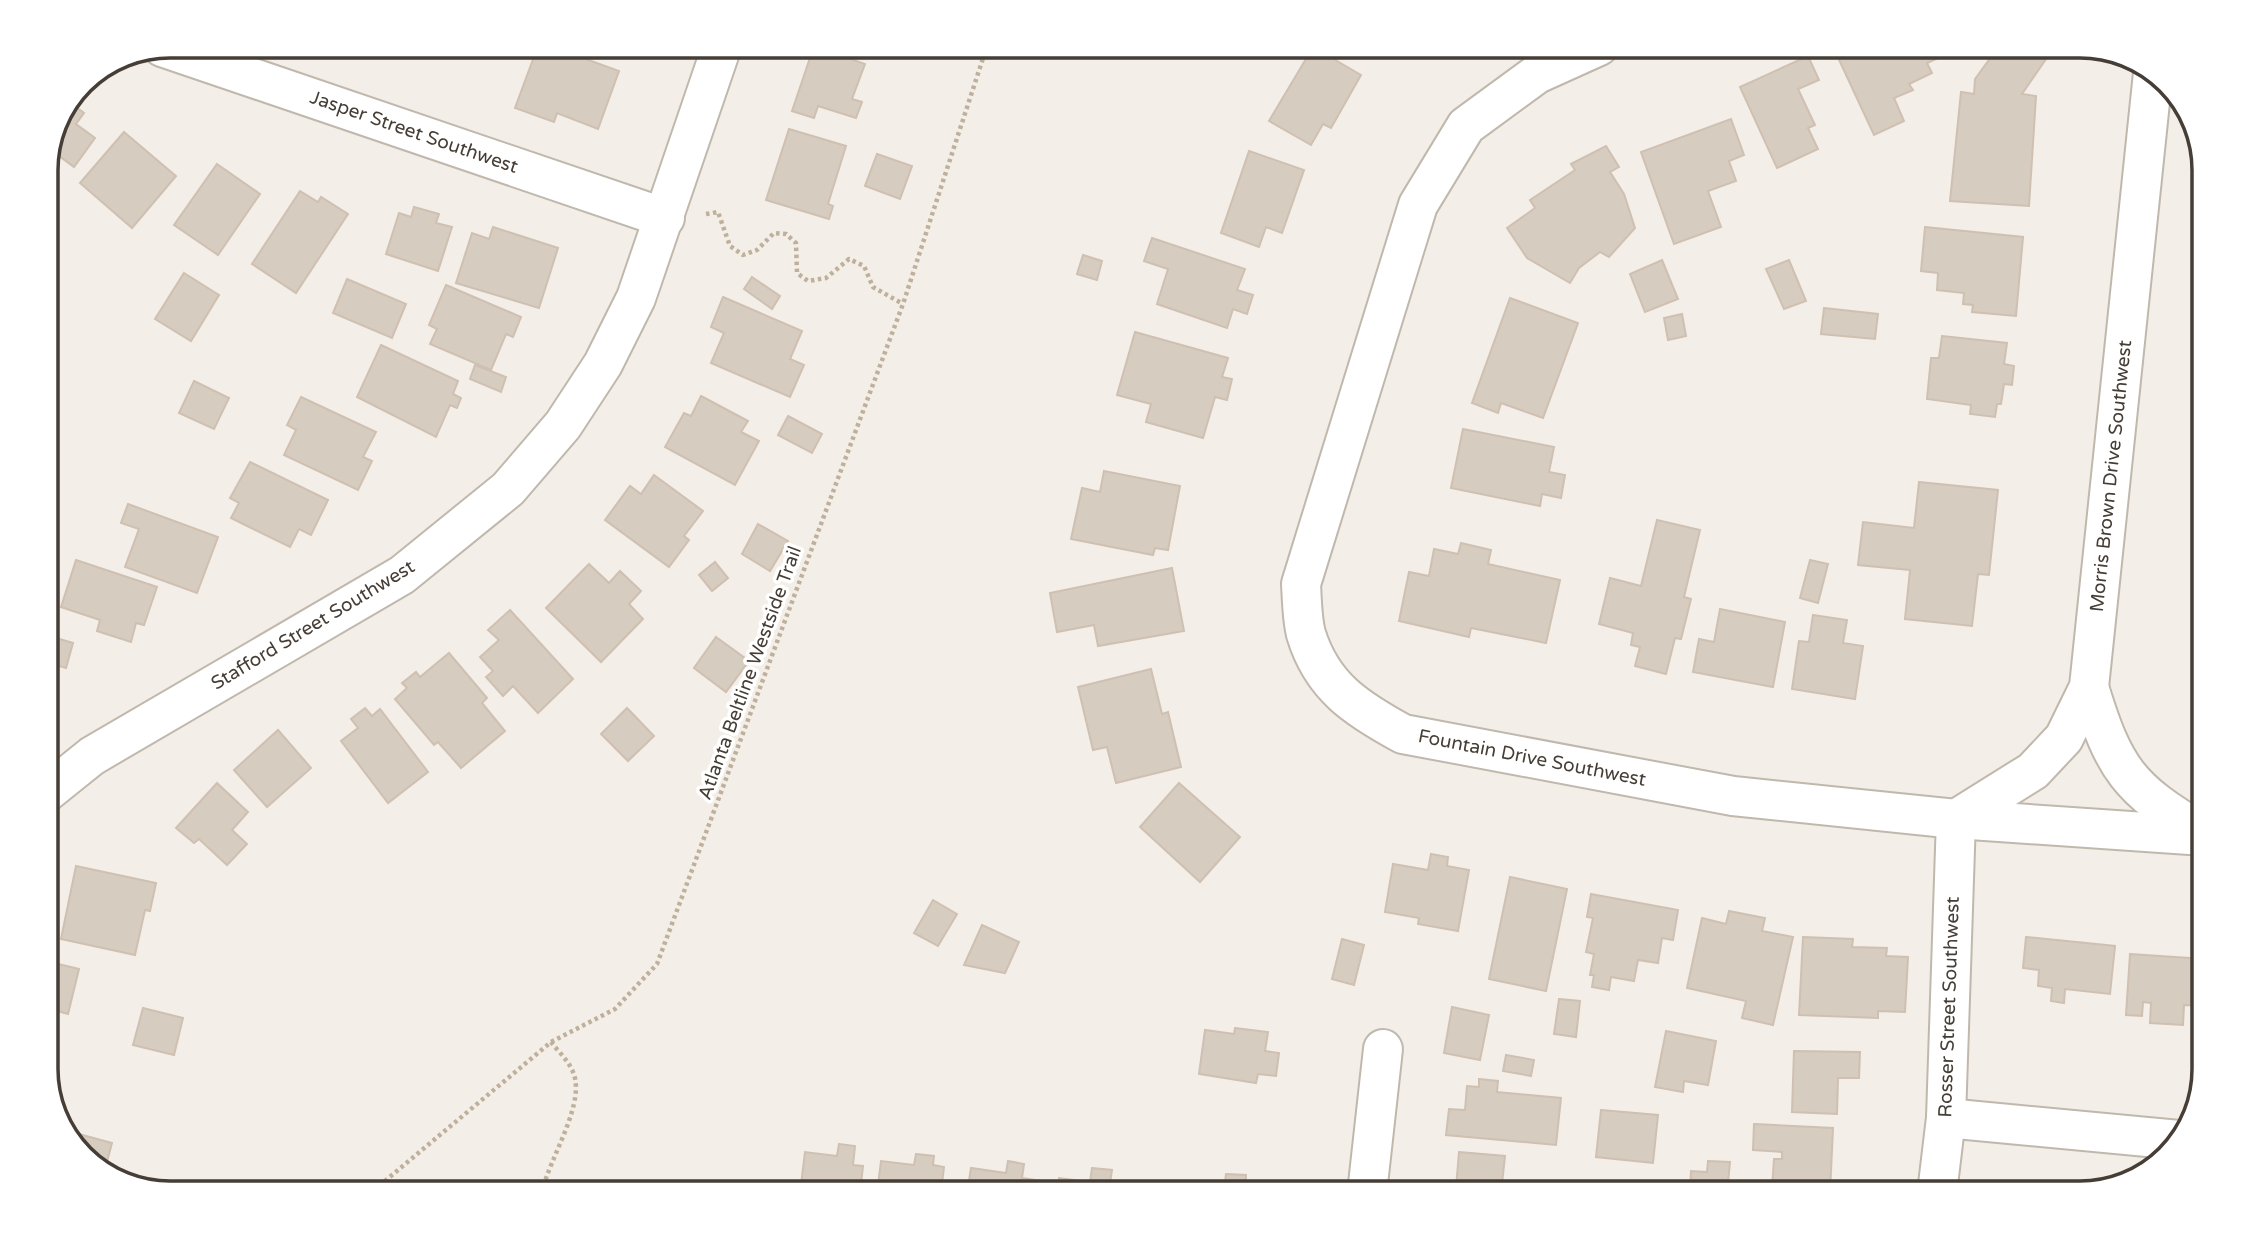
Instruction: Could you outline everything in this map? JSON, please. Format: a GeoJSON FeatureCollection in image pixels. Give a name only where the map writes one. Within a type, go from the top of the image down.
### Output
{"type":"FeatureCollection","features":[{"type":"Feature","properties":{"kind":"street","name":"Jasper Street Southwest"},"geometry":{"type":"LineString","coordinates":[[194,58],[665,218]]}},
{"type":"Feature","properties":{"kind":"street","name":"Stafford Street Southwest"},"geometry":{"type":"LineString","coordinates":[[58,783],[92,756],[402,575],[508,489],[563,425],[603,364],[636,298],[718,58]]}},
{"type":"Feature","properties":{"kind":"street","name":"Fountain Drive Southwest"},"geometry":{"type":"LineString","coordinates":[[1572,58],[1537,74],[1466,126],[1418,205],[1301,584],[1306,633],[1324,674],[1356,708],[1403,734],[1733,796],[1956,819],[2192,834]]}},
{"type":"Feature","properties":{"kind":"street","name":"Morris Brown Drive Southwest"},"geometry":{"type":"LineString","coordinates":[[1956,819],[2033,771],[2064,738],[2089,687],[2152,84]]}},
{"type":"Feature","properties":{"kind":"street"},"geometry":{"type":"LineString","coordinates":[[2089,687],[2105,739],[2128,778],[2158,807],[2192,828]]}},
{"type":"Feature","properties":{"kind":"street","name":"Rosser Street Southwest"},"geometry":{"type":"LineString","coordinates":[[1939,1181],[1946,1118],[1956,819]]}},
{"type":"Feature","properties":{"kind":"street"},"geometry":{"type":"LineString","coordinates":[[1368,1181],[1383,1049]]}},
{"type":"Feature","properties":{"kind":"street"},"geometry":{"type":"LineString","coordinates":[[1946,1118],[2167,1139]]}},
{"type":"Feature","properties":{"kind":"path","name":"Atlanta Beltline Westside Trail"},"geometry":{"type":"LineString","coordinates":[[385,1181],[551,1042],[615,1009],[657,964],[903,303],[982,58]]}},
{"type":"Feature","properties":{"kind":"path"},"geometry":{"type":"LineString","coordinates":[[665,218],[718,212],[730,246],[743,255],[757,250],[774,233],[786,234],[796,243],[797,273],[808,281],[826,278],[849,259],[864,266],[873,287],[903,303]]}},
{"type":"Feature","properties":{"kind":"path"},"geometry":{"type":"LineString","coordinates":[[544,1181],[570,1120],[576,1084],[572,1069],[551,1042]]}},
{"type":"Feature","properties":{"kind":"building"},"geometry":{"type":"Polygon","coordinates":[[[534,58],[583,58],[619,71],[598,129],[557,113],[554,122],[515,108],[534,58]]]}},
{"type":"Feature","properties":{"kind":"building"},"geometry":{"type":"Polygon","coordinates":[[[810,58],[848,58],[865,64],[852,99],[862,102],[856,118],[818,106],[814,118],[792,111],[810,58]]]}},
{"type":"Feature","properties":{"kind":"building"},"geometry":{"type":"Polygon","coordinates":[[[1306,58],[1332,58],[1361,75],[1331,128],[1323,124],[1311,145],[1269,121],[1306,58]]]}},
{"type":"Feature","properties":{"kind":"building"},"geometry":{"type":"Polygon","coordinates":[[[1809,58],[1819,80],[1798,89],[1815,125],[1808,128],[1818,149],[1777,168],[1740,87],[1809,58]]]}},
{"type":"Feature","properties":{"kind":"building"},"geometry":{"type":"Polygon","coordinates":[[[1838,58],[1938,58],[1927,63],[1932,73],[1909,84],[1913,90],[1894,98],[1904,121],[1874,135],[1838,58]]]}},
{"type":"Feature","properties":{"kind":"building"},"geometry":{"type":"Polygon","coordinates":[[[1990,58],[2046,59],[2022,94],[2036,96],[2029,206],[1950,201],[1961,92],[1974,94],[1975,79],[1990,58]]]}},
{"type":"Feature","properties":{"kind":"building"},"geometry":{"type":"Polygon","coordinates":[[[77,108],[84,113],[76,124],[95,138],[74,167],[59,156],[69,120],[77,108]]]}},
{"type":"Feature","properties":{"kind":"building"},"geometry":{"type":"Polygon","coordinates":[[[1731,119],[1744,155],[1729,161],[1736,181],[1708,191],[1721,227],[1674,244],[1641,152],[1731,119]]]}},
{"type":"Feature","properties":{"kind":"building"},"geometry":{"type":"Polygon","coordinates":[[[789,129],[846,146],[828,204],[833,206],[829,219],[766,200],[789,129]]]}},
{"type":"Feature","properties":{"kind":"building"},"geometry":{"type":"Polygon","coordinates":[[[124,132],[176,176],[132,228],[80,183],[124,132]]]}},
{"type":"Feature","properties":{"kind":"building"},"geometry":{"type":"Polygon","coordinates":[[[1606,146],[1619,167],[1610,172],[1624,194],[1635,228],[1609,257],[1600,252],[1579,268],[1570,283],[1527,258],[1507,228],[1535,208],[1530,200],[1575,170],[1571,164],[1606,146]]]}},
{"type":"Feature","properties":{"kind":"building"},"geometry":{"type":"Polygon","coordinates":[[[1249,151],[1304,170],[1282,233],[1266,227],[1259,247],[1221,233],[1249,151]]]}},
{"type":"Feature","properties":{"kind":"building"},"geometry":{"type":"Polygon","coordinates":[[[877,154],[912,166],[900,199],[865,186],[877,154]]]}},
{"type":"Feature","properties":{"kind":"building"},"geometry":{"type":"Polygon","coordinates":[[[217,164],[260,194],[218,255],[174,225],[217,164]]]}},
{"type":"Feature","properties":{"kind":"building"},"geometry":{"type":"Polygon","coordinates":[[[300,191],[318,202],[321,197],[348,214],[296,293],[252,264],[300,191]]]}},
{"type":"Feature","properties":{"kind":"building"},"geometry":{"type":"Polygon","coordinates":[[[414,207],[439,214],[436,223],[452,227],[438,271],[386,254],[399,213],[411,217],[414,207]]]}},
{"type":"Feature","properties":{"kind":"building"},"geometry":{"type":"Polygon","coordinates":[[[493,227],[558,248],[539,308],[456,283],[472,233],[489,239],[493,227]]]}},
{"type":"Feature","properties":{"kind":"building"},"geometry":{"type":"Polygon","coordinates":[[[1925,227],[2023,237],[2016,316],[1972,312],[1973,305],[1963,304],[1964,293],[1937,290],[1938,273],[1921,271],[1925,227]]]}},
{"type":"Feature","properties":{"kind":"building"},"geometry":{"type":"Polygon","coordinates":[[[1152,238],[1245,269],[1237,290],[1253,295],[1247,314],[1233,309],[1227,328],[1157,304],[1168,269],[1144,261],[1152,238]]]}},
{"type":"Feature","properties":{"kind":"building"},"geometry":{"type":"Polygon","coordinates":[[[1083,255],[1102,261],[1097,280],[1077,274],[1083,255]]]}},
{"type":"Feature","properties":{"kind":"building"},"geometry":{"type":"Polygon","coordinates":[[[1662,260],[1678,299],[1645,312],[1630,274],[1662,260]]]}},
{"type":"Feature","properties":{"kind":"building"},"geometry":{"type":"Polygon","coordinates":[[[1789,260],[1806,301],[1784,309],[1766,269],[1789,260]]]}},
{"type":"Feature","properties":{"kind":"building"},"geometry":{"type":"Polygon","coordinates":[[[184,273],[219,295],[191,341],[155,319],[184,273]]]}},
{"type":"Feature","properties":{"kind":"building"},"geometry":{"type":"Polygon","coordinates":[[[752,277],[780,296],[772,309],[744,289],[752,277]]]}},
{"type":"Feature","properties":{"kind":"building"},"geometry":{"type":"Polygon","coordinates":[[[347,279],[406,304],[392,338],[333,313],[347,279]]]}},
{"type":"Feature","properties":{"kind":"building"},"geometry":{"type":"Polygon","coordinates":[[[446,285],[521,317],[513,337],[506,334],[491,370],[430,344],[437,329],[429,325],[446,285]]]}},
{"type":"Feature","properties":{"kind":"building"},"geometry":{"type":"Polygon","coordinates":[[[723,297],[802,331],[790,359],[804,365],[790,397],[711,363],[724,333],[711,327],[723,297]]]}},
{"type":"Feature","properties":{"kind":"building"},"geometry":{"type":"Polygon","coordinates":[[[1510,298],[1578,323],[1543,418],[1501,403],[1498,413],[1472,403],[1510,298]]]}},
{"type":"Feature","properties":{"kind":"building"},"geometry":{"type":"Polygon","coordinates":[[[1824,308],[1878,314],[1875,339],[1821,334],[1824,308]]]}},
{"type":"Feature","properties":{"kind":"building"},"geometry":{"type":"Polygon","coordinates":[[[1682,314],[1686,336],[1668,340],[1664,318],[1682,314]]]}},
{"type":"Feature","properties":{"kind":"building"},"geometry":{"type":"Polygon","coordinates":[[[1135,332],[1228,358],[1222,377],[1232,379],[1227,400],[1215,397],[1203,438],[1146,422],[1151,404],[1117,395],[1135,332]]]}},
{"type":"Feature","properties":{"kind":"building"},"geometry":{"type":"Polygon","coordinates":[[[1942,336],[2007,343],[2004,364],[2014,366],[2012,385],[2004,384],[2001,404],[1997,404],[1995,417],[1970,414],[1971,405],[1927,399],[1931,358],[1939,358],[1942,336]]]}},
{"type":"Feature","properties":{"kind":"building"},"geometry":{"type":"Polygon","coordinates":[[[381,345],[458,381],[453,394],[461,398],[457,408],[450,405],[436,437],[357,397],[381,345]]]}},
{"type":"Feature","properties":{"kind":"building"},"geometry":{"type":"Polygon","coordinates":[[[475,365],[506,377],[501,392],[470,379],[475,365]]]}},
{"type":"Feature","properties":{"kind":"building"},"geometry":{"type":"Polygon","coordinates":[[[194,381],[229,398],[214,429],[179,413],[194,381]]]}},
{"type":"Feature","properties":{"kind":"building"},"geometry":{"type":"Polygon","coordinates":[[[701,396],[748,421],[741,432],[759,441],[735,485],[665,447],[684,413],[691,416],[701,396]]]}},
{"type":"Feature","properties":{"kind":"building"},"geometry":{"type":"Polygon","coordinates":[[[301,397],[376,432],[363,457],[372,461],[358,490],[284,455],[296,430],[287,425],[301,397]]]}},
{"type":"Feature","properties":{"kind":"building"},"geometry":{"type":"Polygon","coordinates":[[[788,416],[822,434],[812,453],[778,435],[788,416]]]}},
{"type":"Feature","properties":{"kind":"building"},"geometry":{"type":"Polygon","coordinates":[[[1463,429],[1554,447],[1549,472],[1565,475],[1561,498],[1542,494],[1540,506],[1451,488],[1463,429]]]}},
{"type":"Feature","properties":{"kind":"building"},"geometry":{"type":"Polygon","coordinates":[[[250,462],[328,500],[311,535],[299,529],[290,547],[231,518],[239,503],[230,498],[250,462]]]}},
{"type":"Feature","properties":{"kind":"building"},"geometry":{"type":"Polygon","coordinates":[[[1104,471],[1180,486],[1168,550],[1155,548],[1153,555],[1071,539],[1082,488],[1100,492],[1104,471]]]}},
{"type":"Feature","properties":{"kind":"building"},"geometry":{"type":"Polygon","coordinates":[[[654,475],[703,511],[684,536],[689,540],[669,567],[605,520],[630,486],[641,494],[654,475]]]}},
{"type":"Feature","properties":{"kind":"building"},"geometry":{"type":"Polygon","coordinates":[[[1919,482],[1998,490],[1989,575],[1978,574],[1972,626],[1905,619],[1910,570],[1858,565],[1863,522],[1914,528],[1919,482]]]}},
{"type":"Feature","properties":{"kind":"building"},"geometry":{"type":"Polygon","coordinates":[[[128,504],[218,537],[197,593],[125,567],[139,529],[121,523],[128,504]]]}},
{"type":"Feature","properties":{"kind":"building"},"geometry":{"type":"Polygon","coordinates":[[[1657,520],[1700,530],[1684,597],[1691,599],[1681,639],[1675,638],[1666,674],[1635,666],[1640,647],[1631,645],[1633,633],[1599,624],[1610,578],[1641,586],[1657,520]]]}},
{"type":"Feature","properties":{"kind":"building"},"geometry":{"type":"Polygon","coordinates":[[[758,524],[788,541],[770,571],[742,554],[758,524]]]}},
{"type":"Feature","properties":{"kind":"building"},"geometry":{"type":"Polygon","coordinates":[[[1461,543],[1491,550],[1488,564],[1560,580],[1546,643],[1471,628],[1469,637],[1399,621],[1409,572],[1429,576],[1434,549],[1458,554],[1461,543]]]}},
{"type":"Feature","properties":{"kind":"building"},"geometry":{"type":"Polygon","coordinates":[[[76,560],[157,587],[144,625],[136,623],[131,642],[97,631],[100,620],[61,607],[76,560]]]}},
{"type":"Feature","properties":{"kind":"building"},"geometry":{"type":"Polygon","coordinates":[[[1810,560],[1828,564],[1818,603],[1800,598],[1810,560]]]}},
{"type":"Feature","properties":{"kind":"building"},"geometry":{"type":"Polygon","coordinates":[[[715,562],[728,578],[712,591],[699,575],[715,562]]]}},
{"type":"Feature","properties":{"kind":"building"},"geometry":{"type":"Polygon","coordinates":[[[589,564],[609,583],[620,571],[641,591],[629,604],[643,619],[601,662],[546,608],[589,564]]]}},
{"type":"Feature","properties":{"kind":"building"},"geometry":{"type":"Polygon","coordinates":[[[1172,568],[1184,631],[1098,646],[1094,625],[1057,632],[1050,593],[1172,568]]]}},
{"type":"Feature","properties":{"kind":"building"},"geometry":{"type":"Polygon","coordinates":[[[1720,609],[1785,622],[1773,687],[1693,672],[1699,639],[1714,642],[1720,609]]]}},
{"type":"Feature","properties":{"kind":"building"},"geometry":{"type":"Polygon","coordinates":[[[510,610],[573,679],[538,713],[513,686],[503,696],[486,677],[493,671],[480,657],[499,640],[488,630],[510,610]]]}},
{"type":"Feature","properties":{"kind":"building"},"geometry":{"type":"Polygon","coordinates":[[[1813,615],[1847,620],[1843,643],[1863,646],[1855,699],[1792,689],[1799,641],[1809,642],[1813,615]]]}},
{"type":"Feature","properties":{"kind":"building"},"geometry":{"type":"Polygon","coordinates":[[[716,637],[749,661],[726,692],[694,668],[716,637]]]}},
{"type":"Feature","properties":{"kind":"building"},"geometry":{"type":"Polygon","coordinates":[[[58,639],[73,643],[66,668],[58,666],[58,639]]]}},
{"type":"Feature","properties":{"kind":"building"},"geometry":{"type":"Polygon","coordinates":[[[449,653],[487,698],[482,703],[505,731],[461,768],[438,742],[434,745],[395,699],[407,688],[402,683],[416,672],[420,677],[449,653]]]}},
{"type":"Feature","properties":{"kind":"building"},"geometry":{"type":"Polygon","coordinates":[[[1151,669],[1162,714],[1168,712],[1181,767],[1116,783],[1107,747],[1093,750],[1078,687],[1151,669]]]}},
{"type":"Feature","properties":{"kind":"building"},"geometry":{"type":"Polygon","coordinates":[[[365,708],[372,716],[380,709],[428,772],[388,803],[341,741],[358,728],[351,719],[365,708]]]}},
{"type":"Feature","properties":{"kind":"building"},"geometry":{"type":"Polygon","coordinates":[[[627,708],[654,736],[628,761],[601,734],[627,708]]]}},
{"type":"Feature","properties":{"kind":"building"},"geometry":{"type":"Polygon","coordinates":[[[278,730],[311,768],[267,807],[234,770],[278,730]]]}},
{"type":"Feature","properties":{"kind":"building"},"geometry":{"type":"Polygon","coordinates":[[[217,783],[248,812],[232,830],[247,844],[227,865],[199,839],[194,843],[176,828],[217,783]]]}},
{"type":"Feature","properties":{"kind":"building"},"geometry":{"type":"Polygon","coordinates":[[[1179,783],[1240,837],[1200,882],[1140,827],[1179,783]]]}},
{"type":"Feature","properties":{"kind":"building"},"geometry":{"type":"Polygon","coordinates":[[[1431,854],[1448,857],[1447,866],[1469,870],[1458,931],[1418,924],[1419,918],[1385,912],[1393,864],[1428,870],[1431,854]]]}},
{"type":"Feature","properties":{"kind":"building"},"geometry":{"type":"Polygon","coordinates":[[[76,866],[156,883],[150,911],[145,910],[135,955],[61,939],[76,866]]]}},
{"type":"Feature","properties":{"kind":"building"},"geometry":{"type":"Polygon","coordinates":[[[1510,877],[1567,889],[1546,991],[1489,979],[1510,877]]]}},
{"type":"Feature","properties":{"kind":"building"},"geometry":{"type":"Polygon","coordinates":[[[1591,894],[1678,910],[1673,940],[1662,938],[1658,963],[1638,960],[1634,981],[1611,977],[1609,990],[1592,987],[1594,975],[1590,975],[1594,954],[1586,952],[1593,918],[1587,917],[1591,894]]]}},
{"type":"Feature","properties":{"kind":"building"},"geometry":{"type":"Polygon","coordinates":[[[933,900],[957,914],[938,946],[914,933],[933,900]]]}},
{"type":"Feature","properties":{"kind":"building"},"geometry":{"type":"Polygon","coordinates":[[[1729,911],[1765,918],[1762,931],[1793,937],[1773,1025],[1742,1018],[1746,1001],[1687,988],[1702,918],[1726,924],[1729,911]]]}},
{"type":"Feature","properties":{"kind":"building"},"geometry":{"type":"Polygon","coordinates":[[[982,925],[1019,942],[1005,973],[964,965],[982,925]]]}},
{"type":"Feature","properties":{"kind":"building"},"geometry":{"type":"Polygon","coordinates":[[[1803,937],[1853,939],[1852,947],[1887,948],[1886,956],[1908,957],[1905,1012],[1878,1011],[1878,1018],[1799,1015],[1803,937]]]}},
{"type":"Feature","properties":{"kind":"building"},"geometry":{"type":"Polygon","coordinates":[[[2026,937],[2115,946],[2110,994],[2065,989],[2064,1003],[2051,1001],[2052,988],[2038,986],[2039,970],[2023,968],[2026,937]]]}},
{"type":"Feature","properties":{"kind":"building"},"geometry":{"type":"Polygon","coordinates":[[[1342,939],[1364,945],[1354,985],[1332,979],[1342,939]]]}},
{"type":"Feature","properties":{"kind":"building"},"geometry":{"type":"Polygon","coordinates":[[[2130,954],[2192,958],[2192,1005],[2184,1005],[2183,1025],[2150,1023],[2151,1003],[2143,1002],[2142,1016],[2126,1015],[2130,954]]]}},
{"type":"Feature","properties":{"kind":"building"},"geometry":{"type":"Polygon","coordinates":[[[58,964],[79,969],[68,1014],[58,1011],[58,964]]]}},
{"type":"Feature","properties":{"kind":"building"},"geometry":{"type":"Polygon","coordinates":[[[1559,999],[1580,1001],[1576,1037],[1554,1034],[1559,999]]]}},
{"type":"Feature","properties":{"kind":"building"},"geometry":{"type":"Polygon","coordinates":[[[1452,1007],[1489,1015],[1480,1060],[1444,1053],[1452,1007]]]}},
{"type":"Feature","properties":{"kind":"building"},"geometry":{"type":"Polygon","coordinates":[[[143,1008],[183,1018],[174,1055],[133,1045],[143,1008]]]}},
{"type":"Feature","properties":{"kind":"building"},"geometry":{"type":"Polygon","coordinates":[[[1235,1028],[1268,1032],[1265,1051],[1279,1053],[1276,1076],[1258,1074],[1256,1083],[1199,1074],[1205,1030],[1234,1034],[1235,1028]]]}},
{"type":"Feature","properties":{"kind":"building"},"geometry":{"type":"Polygon","coordinates":[[[1666,1031],[1716,1041],[1708,1085],[1684,1081],[1683,1092],[1655,1087],[1666,1031]]]}},
{"type":"Feature","properties":{"kind":"building"},"geometry":{"type":"Polygon","coordinates":[[[1794,1051],[1860,1052],[1859,1078],[1838,1078],[1837,1114],[1792,1112],[1794,1051]]]}},
{"type":"Feature","properties":{"kind":"building"},"geometry":{"type":"Polygon","coordinates":[[[1506,1055],[1534,1060],[1531,1076],[1503,1071],[1506,1055]]]}},
{"type":"Feature","properties":{"kind":"building"},"geometry":{"type":"Polygon","coordinates":[[[1479,1079],[1498,1081],[1497,1092],[1561,1098],[1556,1145],[1446,1135],[1449,1109],[1465,1110],[1467,1086],[1479,1087],[1479,1079]]]}},
{"type":"Feature","properties":{"kind":"building"},"geometry":{"type":"Polygon","coordinates":[[[1601,1110],[1658,1115],[1653,1163],[1596,1157],[1601,1110]]]}},
{"type":"Feature","properties":{"kind":"building"},"geometry":{"type":"Polygon","coordinates":[[[1754,1124],[1833,1128],[1831,1181],[1773,1181],[1774,1159],[1782,1159],[1782,1152],[1753,1150],[1754,1124]]]}},
{"type":"Feature","properties":{"kind":"building"},"geometry":{"type":"Polygon","coordinates":[[[79,1134],[112,1143],[107,1161],[79,1134]]]}},
{"type":"Feature","properties":{"kind":"building"},"geometry":{"type":"Polygon","coordinates":[[[839,1144],[855,1146],[853,1165],[863,1166],[861,1181],[801,1181],[805,1152],[837,1156],[839,1144]]]}},
{"type":"Feature","properties":{"kind":"building"},"geometry":{"type":"Polygon","coordinates":[[[1459,1152],[1505,1156],[1502,1181],[1457,1181],[1459,1152]]]}},
{"type":"Feature","properties":{"kind":"building"},"geometry":{"type":"Polygon","coordinates":[[[916,1154],[934,1156],[933,1165],[944,1167],[942,1181],[878,1181],[881,1161],[914,1165],[916,1154]]]}},
{"type":"Feature","properties":{"kind":"building"},"geometry":{"type":"Polygon","coordinates":[[[1008,1161],[1024,1164],[1022,1178],[1043,1181],[969,1181],[971,1168],[1006,1173],[1008,1161]]]}},
{"type":"Feature","properties":{"kind":"building"},"geometry":{"type":"Polygon","coordinates":[[[1708,1161],[1730,1162],[1728,1181],[1691,1181],[1691,1171],[1707,1172],[1708,1161]]]}},
{"type":"Feature","properties":{"kind":"building"},"geometry":{"type":"Polygon","coordinates":[[[1092,1168],[1112,1170],[1110,1181],[1090,1181],[1092,1168]]]}},
{"type":"Feature","properties":{"kind":"building"},"geometry":{"type":"Polygon","coordinates":[[[1226,1174],[1246,1175],[1246,1181],[1225,1181],[1226,1174]]]}},
{"type":"Feature","properties":{"kind":"building"},"geometry":{"type":"Polygon","coordinates":[[[1059,1178],[1082,1181],[1059,1181],[1059,1178]]]}}]}
